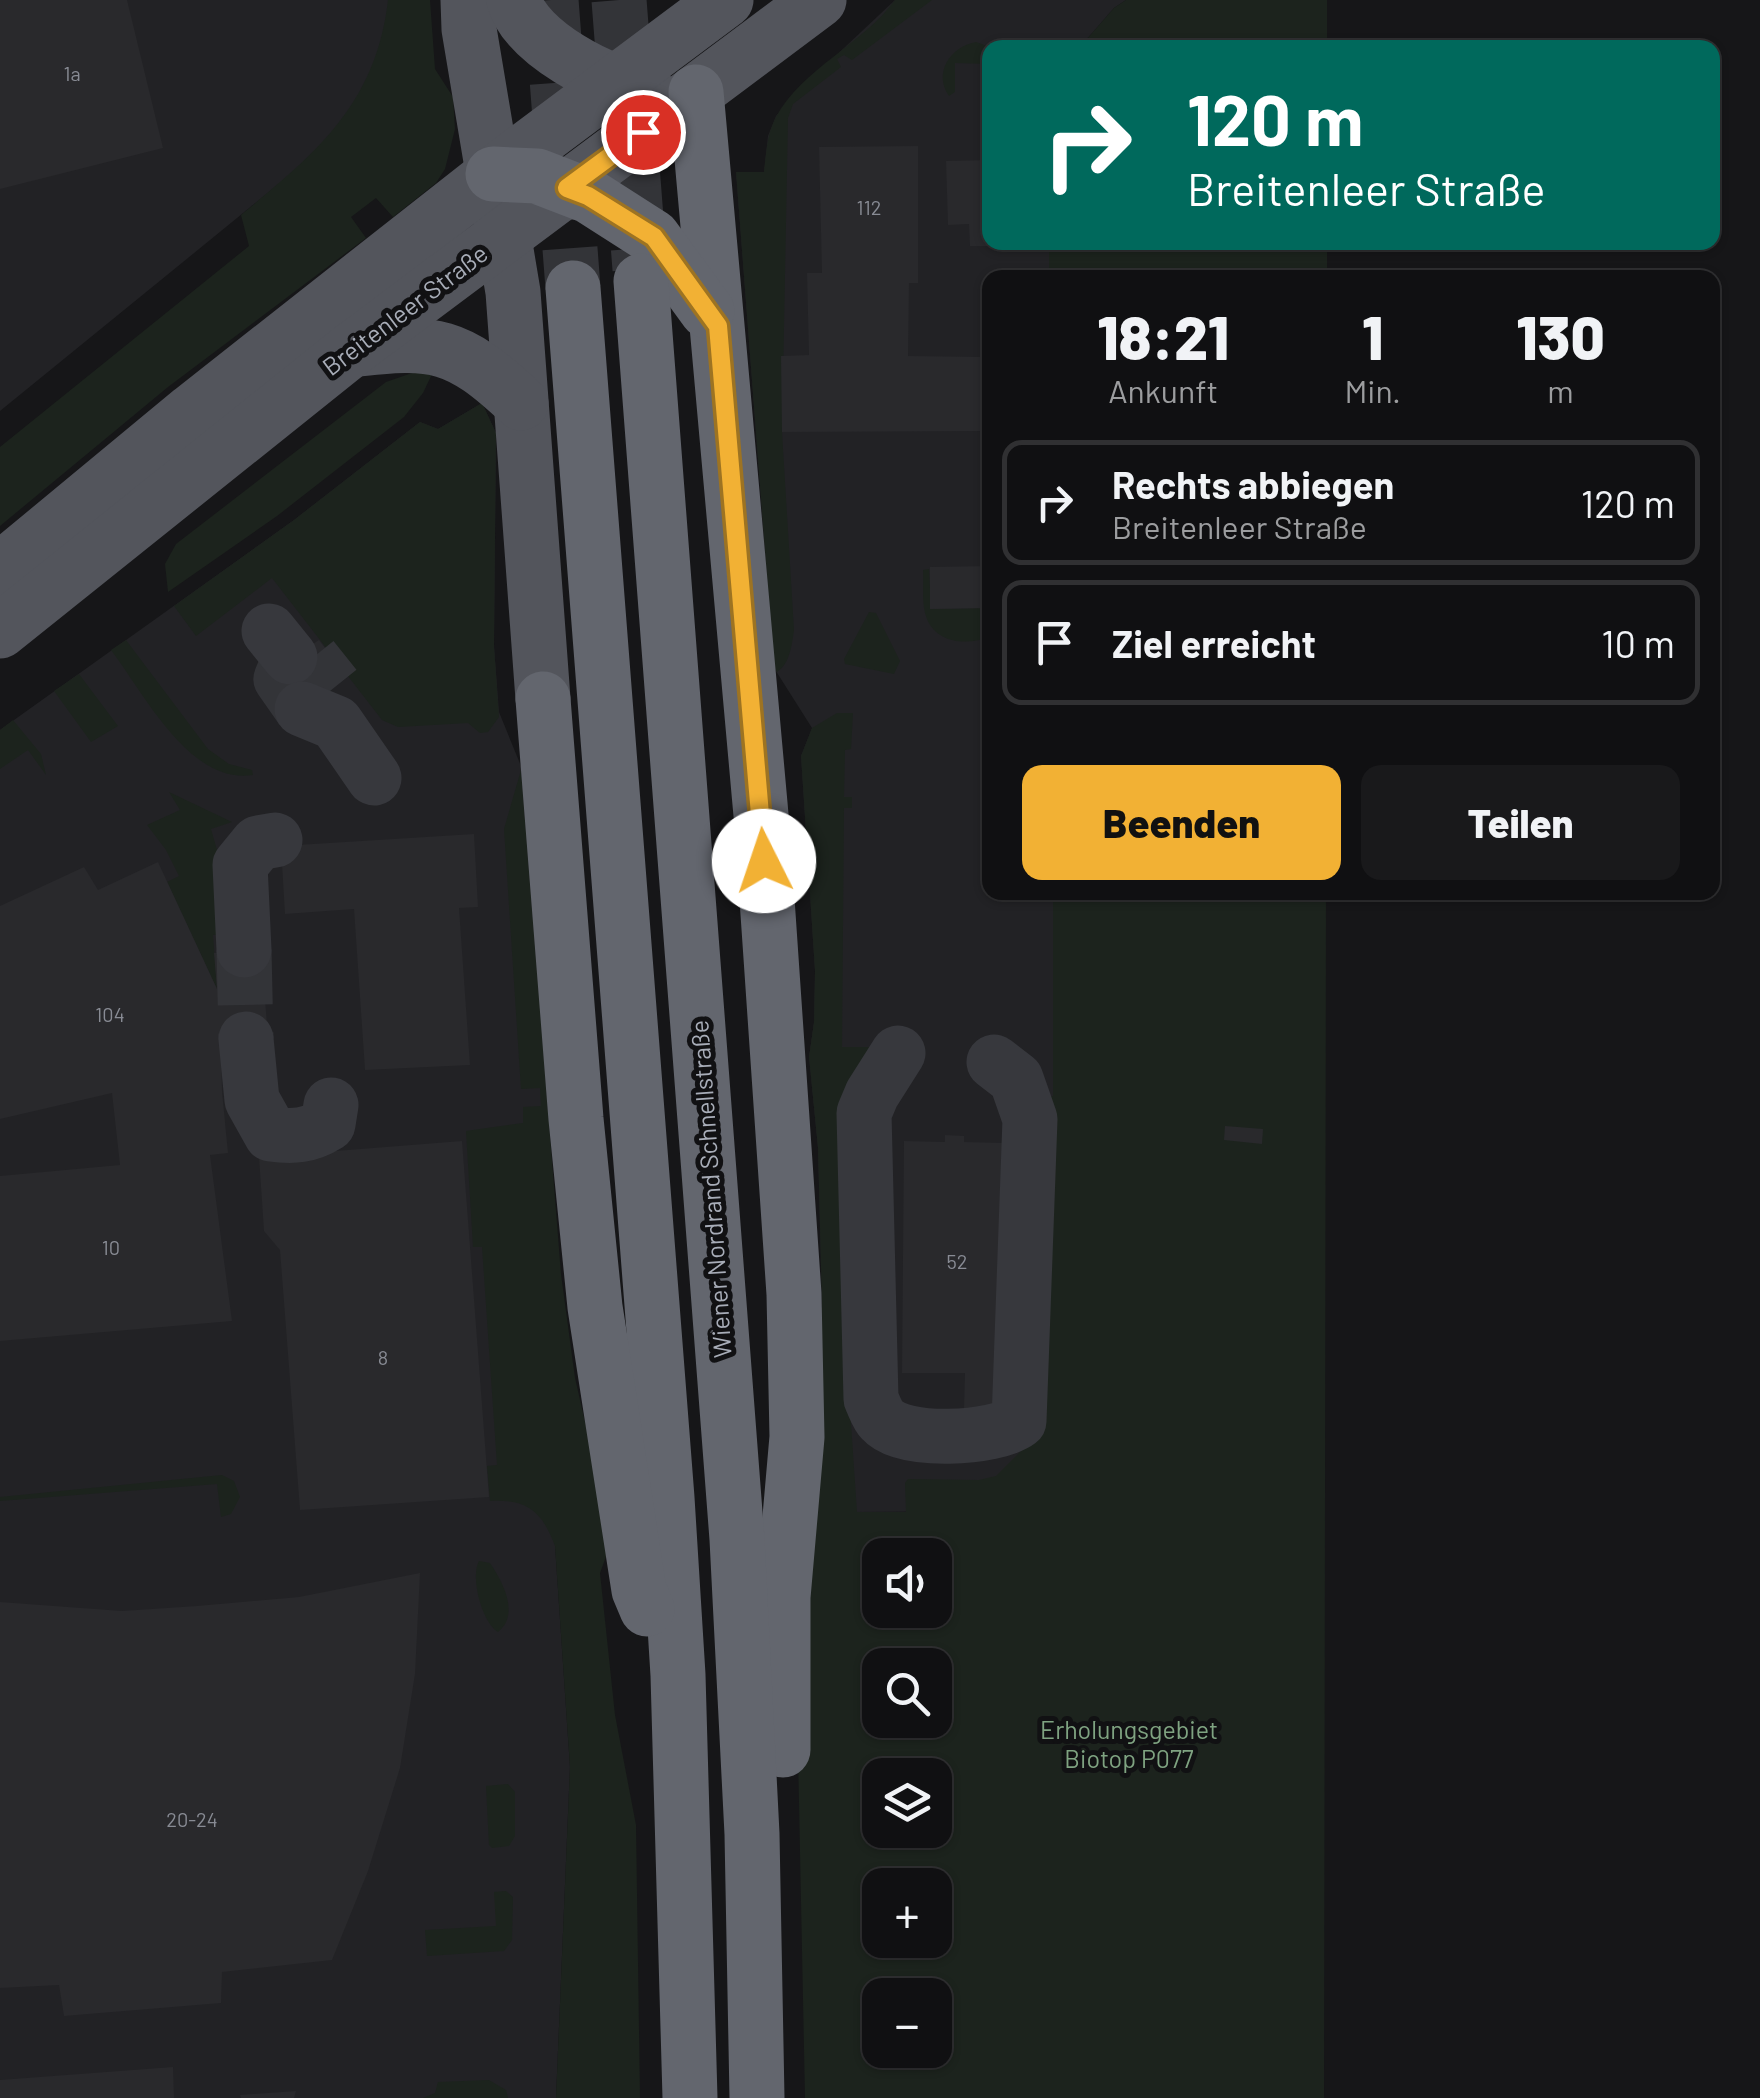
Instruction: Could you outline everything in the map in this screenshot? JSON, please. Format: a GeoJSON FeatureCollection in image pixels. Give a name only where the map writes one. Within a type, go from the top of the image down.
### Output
{"type":"FeatureCollection","features":[{"type":"Feature","properties":{"kind":"highway"},"geometry":{"type":"LineString","coordinates":[[696,92],[762,826],[794,1294],[796,1436],[782,1597],[783,1787],[752,1834]]}},
{"type":"Feature","properties":{"kind":"highway"},"geometry":{"type":"LineString","coordinates":[[493,174],[536,176],[588,196],[654,237],[718,326]]}},
{"type":"Feature","properties":{"kind":"highway","name":"Wiener Nordrand Schnellstraße"},"geometry":{"type":"LineString","coordinates":[[641,282],[736,1519],[752,1834],[757,2098]]}},
{"type":"Feature","properties":{"kind":"highway"},"geometry":{"type":"LineString","coordinates":[[573,288],[667,1498],[678,1675],[690,2098]]}},
{"type":"Feature","properties":{"kind":"highway"},"geometry":{"type":"LineString","coordinates":[[542,699],[595,1307],[639,1590],[678,1675]]}},
{"type":"Feature","properties":{"kind":"main road"},"geometry":{"type":"LineString","coordinates":[[468,0],[469,29],[512,292],[542,699]]}},
{"type":"Feature","properties":{"kind":"main road"},"geometry":{"type":"LineString","coordinates":[[514,0],[518,14],[548,44],[617,82],[659,91],[696,92],[700,9]]}},
{"type":"Feature","properties":{"kind":"main road","name":"Breitenleer Straße"},"geometry":{"type":"LineString","coordinates":[[0,632],[351,350],[819,0]]}},
{"type":"Feature","properties":{"kind":"main road","name":"Breitenleer Straße"},"geometry":{"type":"LineString","coordinates":[[0,570],[192,411],[493,174],[617,82],[700,9]]}},
{"type":"Feature","properties":{"kind":"main road"},"geometry":{"type":"LineString","coordinates":[[351,350],[407,344],[439,348],[491,374],[521,403]]}},
{"type":"Feature","properties":{"kind":"lane"},"geometry":{"type":"LineString","coordinates":[[324,706],[374,778]]}},
{"type":"Feature","properties":{"kind":"lane"},"geometry":{"type":"LineString","coordinates":[[244,950],[240,864],[258,843],[275,840]]}},
{"type":"Feature","properties":{"kind":"lane"},"geometry":{"type":"LineString","coordinates":[[246,1039],[252,1100],[271,1134],[313,1134],[328,1124],[331,1104]]}},
{"type":"Feature","properties":{"kind":"lane"},"geometry":{"type":"LineString","coordinates":[[898,1053],[864,1112],[870,1399],[882,1422],[911,1434],[985,1434],[1008,1429],[1019,1421],[1030,1119],[1016,1079],[994,1062]]}},
{"type":"Feature","properties":{"kind":"shaded area"},"geometry":{"type":"Polygon","coordinates":[[[0,0],[418,0],[425,89],[328,144],[0,411],[0,0]]]}},
{"type":"Feature","properties":{"kind":"shaded area"},"geometry":{"type":"Polygon","coordinates":[[[895,0],[1126,0],[1086,40],[982,40],[982,250],[1049,250],[1049,270],[982,270],[982,900],[1053,900],[1054,1031],[1051,1448],[990,1511],[856,1512],[809,1342],[822,1307],[818,1148],[809,1057],[815,971],[801,756],[812,728],[774,668],[736,172],[764,172],[768,136],[776,116],[895,0]]]}},
{"type":"Feature","properties":{"kind":"shaded area"},"geometry":{"type":"Polygon","coordinates":[[[482,403],[496,433],[494,646],[499,712],[523,771],[548,1115],[555,1545],[570,1767],[556,2098],[0,2098],[0,730],[294,520],[420,422],[438,429],[482,403]]]}},
{"type":"Feature","properties":{"kind":"green space"},"geometry":{"type":"Polygon","coordinates":[[[388,0],[430,0],[435,69],[453,97],[455,129],[445,169],[436,183],[393,217],[376,198],[351,217],[366,238],[168,387],[0,526],[0,447],[249,246],[241,215],[318,147],[356,97],[371,69],[388,0]]]}},
{"type":"Feature","properties":{"kind":"green space"},"geometry":{"type":"Polygon","coordinates":[[[895,0],[932,0],[852,60],[844,55],[837,59],[841,67],[793,104],[788,118],[782,432],[794,630],[788,659],[777,672],[736,172],[764,172],[771,130],[787,100],[895,0]]]}},
{"type":"Feature","properties":{"kind":"green space"},"geometry":{"type":"Polygon","coordinates":[[[1126,0],[1327,0],[1327,40],[1086,40],[1126,0]]]}},
{"type":"Feature","properties":{"kind":"green space"},"geometry":{"type":"Polygon","coordinates":[[[982,44],[982,64],[955,63],[955,92],[949,96],[944,87],[944,70],[952,55],[967,45],[982,44]]]}},
{"type":"Feature","properties":{"kind":"green space"},"geometry":{"type":"Polygon","coordinates":[[[1049,250],[1327,250],[1327,270],[1049,270],[1049,250]]]}},
{"type":"Feature","properties":{"kind":"green space"},"geometry":{"type":"Polygon","coordinates":[[[415,372],[433,372],[404,417],[277,516],[168,592],[165,564],[176,544],[386,382],[415,372]]]}},
{"type":"Feature","properties":{"kind":"green space"},"geometry":{"type":"Polygon","coordinates":[[[482,403],[496,433],[494,646],[499,717],[488,732],[480,733],[468,723],[398,727],[382,720],[272,578],[196,636],[174,606],[294,520],[420,422],[438,429],[482,403]]]}},
{"type":"Feature","properties":{"kind":"green space"},"geometry":{"type":"Polygon","coordinates":[[[929,569],[931,609],[982,608],[982,638],[963,642],[938,634],[925,613],[923,570],[929,569]]]}},
{"type":"Feature","properties":{"kind":"green space"},"geometry":{"type":"Polygon","coordinates":[[[869,612],[876,613],[900,661],[894,674],[845,664],[844,659],[869,612]]]}},
{"type":"Feature","properties":{"kind":"green space"},"geometry":{"type":"Polygon","coordinates":[[[126,640],[208,749],[229,764],[252,770],[253,775],[230,774],[209,766],[171,733],[111,650],[126,640]]]}},
{"type":"Feature","properties":{"kind":"green space"},"geometry":{"type":"Polygon","coordinates":[[[79,674],[118,726],[91,742],[54,691],[79,674]]]}},
{"type":"Feature","properties":{"kind":"green space","name":"Erholungsgebiet Biotop P077"},"geometry":{"type":"Polygon","coordinates":[[[837,713],[853,713],[851,749],[845,750],[844,797],[852,797],[852,808],[844,808],[842,1047],[870,1047],[847,1365],[857,1512],[906,1512],[908,1479],[979,1480],[996,1476],[1023,1449],[1048,1097],[1053,1096],[1053,900],[1326,900],[1324,2098],[805,2098],[796,1655],[809,1342],[822,1307],[818,1148],[809,1057],[815,971],[801,756],[812,728],[837,713]]]}},
{"type":"Feature","properties":{"kind":"green space"},"geometry":{"type":"Polygon","coordinates":[[[13,720],[41,754],[46,775],[28,750],[0,769],[0,730],[13,720]]]}},
{"type":"Feature","properties":{"kind":"green space"},"geometry":{"type":"Polygon","coordinates":[[[521,770],[561,1274],[575,1378],[612,1540],[600,1573],[615,1715],[636,1825],[640,2098],[556,2098],[570,1767],[555,1546],[545,1524],[532,1510],[514,1502],[490,1501],[487,1466],[497,1465],[482,1247],[473,1247],[466,1131],[523,1123],[523,1107],[541,1106],[540,1088],[521,1089],[504,829],[521,770]]]}},
{"type":"Feature","properties":{"kind":"green space"},"geometry":{"type":"Polygon","coordinates":[[[169,792],[232,822],[211,829],[217,850],[237,843],[235,934],[213,935],[217,989],[167,882],[179,876],[147,825],[180,810],[169,792]]]}},
{"type":"Feature","properties":{"kind":"green space"},"geometry":{"type":"Polygon","coordinates":[[[222,1475],[234,1481],[240,1497],[231,1514],[221,1517],[217,1484],[0,1501],[0,1497],[222,1475]]]}},
{"type":"Feature","properties":{"kind":"green space"},"geometry":{"type":"Polygon","coordinates":[[[479,1561],[490,1563],[507,1598],[508,1617],[498,1632],[487,1619],[479,1599],[479,1561]]]}},
{"type":"Feature","properties":{"kind":"green space"},"geometry":{"type":"Polygon","coordinates":[[[508,1784],[515,1792],[515,1836],[509,1846],[492,1848],[486,1786],[508,1784]]]}},
{"type":"Feature","properties":{"kind":"green space"},"geometry":{"type":"Polygon","coordinates":[[[506,1891],[513,1897],[512,1940],[504,1951],[427,1956],[425,1930],[496,1926],[494,1892],[506,1891]]]}},
{"type":"Feature","properties":{"kind":"green space"},"geometry":{"type":"Polygon","coordinates":[[[489,2080],[506,2090],[508,2098],[423,2098],[435,2093],[438,2082],[489,2080]]]}},
{"type":"Feature","properties":{"kind":"building"},"geometry":{"type":"Polygon","coordinates":[[[0,0],[127,0],[163,148],[0,189],[0,0]]]}},
{"type":"Feature","properties":{"kind":"building"},"geometry":{"type":"Polygon","coordinates":[[[918,146],[918,283],[909,283],[908,356],[982,357],[982,431],[782,432],[781,356],[809,355],[807,273],[822,273],[819,147],[918,146]]]}},
{"type":"Feature","properties":{"kind":"building"},"geometry":{"type":"Polygon","coordinates":[[[982,160],[982,246],[970,246],[969,224],[948,225],[946,161],[982,160]]]}},
{"type":"Feature","properties":{"kind":"building"},"geometry":{"type":"Polygon","coordinates":[[[982,566],[982,608],[930,609],[930,567],[982,566]]]}},
{"type":"Feature","properties":{"kind":"building"},"geometry":{"type":"Polygon","coordinates":[[[319,640],[347,677],[287,722],[257,681],[319,640]]]}},
{"type":"Feature","properties":{"kind":"building"},"geometry":{"type":"Polygon","coordinates":[[[474,834],[478,907],[459,908],[470,1065],[365,1070],[354,909],[285,914],[281,846],[474,834]]]}},
{"type":"Feature","properties":{"kind":"building"},"geometry":{"type":"Polygon","coordinates":[[[158,862],[217,989],[214,953],[261,949],[268,1037],[221,1041],[228,1153],[210,1155],[232,1321],[0,1341],[0,1176],[120,1165],[112,1093],[0,1119],[0,906],[84,867],[98,890],[158,862]]]}},
{"type":"Feature","properties":{"kind":"building"},"geometry":{"type":"Polygon","coordinates":[[[1225,1126],[1263,1129],[1262,1144],[1224,1140],[1225,1126]]]}},
{"type":"Feature","properties":{"kind":"building"},"geometry":{"type":"Polygon","coordinates":[[[945,1135],[964,1136],[964,1142],[1005,1143],[994,1408],[964,1409],[965,1373],[902,1373],[904,1141],[945,1142],[945,1135]]]}},
{"type":"Feature","properties":{"kind":"building"},"geometry":{"type":"Polygon","coordinates":[[[462,1141],[489,1497],[300,1510],[280,1250],[264,1231],[259,1157],[462,1141]]]}},
{"type":"Feature","properties":{"kind":"building"},"geometry":{"type":"Polygon","coordinates":[[[420,1573],[415,1674],[400,1768],[368,1871],[332,1960],[222,1972],[221,2003],[64,2016],[59,1985],[0,1988],[0,1602],[122,1611],[197,1606],[299,1597],[420,1573]]]}},
{"type":"Feature","properties":{"kind":"building"},"geometry":{"type":"Polygon","coordinates":[[[173,2067],[174,2098],[0,2098],[0,2080],[173,2067]]]}},
{"type":"Feature","properties":{"kind":"building"},"geometry":{"type":"Polygon","coordinates":[[[296,2091],[294,2098],[240,2095],[296,2091]]]}},
{"type":"Feature","properties":{"kind":"tunnel"},"geometry":{"type":"LineString","coordinates":[[551,0],[573,288]]}},
{"type":"Feature","properties":{"kind":"tunnel"},"geometry":{"type":"LineString","coordinates":[[619,0],[640,269]]}},
{"type":"Feature","properties":{"kind":"tunnel"},"geometry":{"type":"LineString","coordinates":[[302,709],[281,679],[290,657],[311,657],[335,687]]}},
{"type":"Feature","properties":{"kind":"tunnel"},"geometry":{"type":"LineString","coordinates":[[244,950],[246,1039]]}},
{"type":"Feature","properties":{"kind":"route"},"geometry":{"type":"LineString","coordinates":[[643,132],[567,188],[588,196],[654,237],[718,326],[764,861]]}}]}
